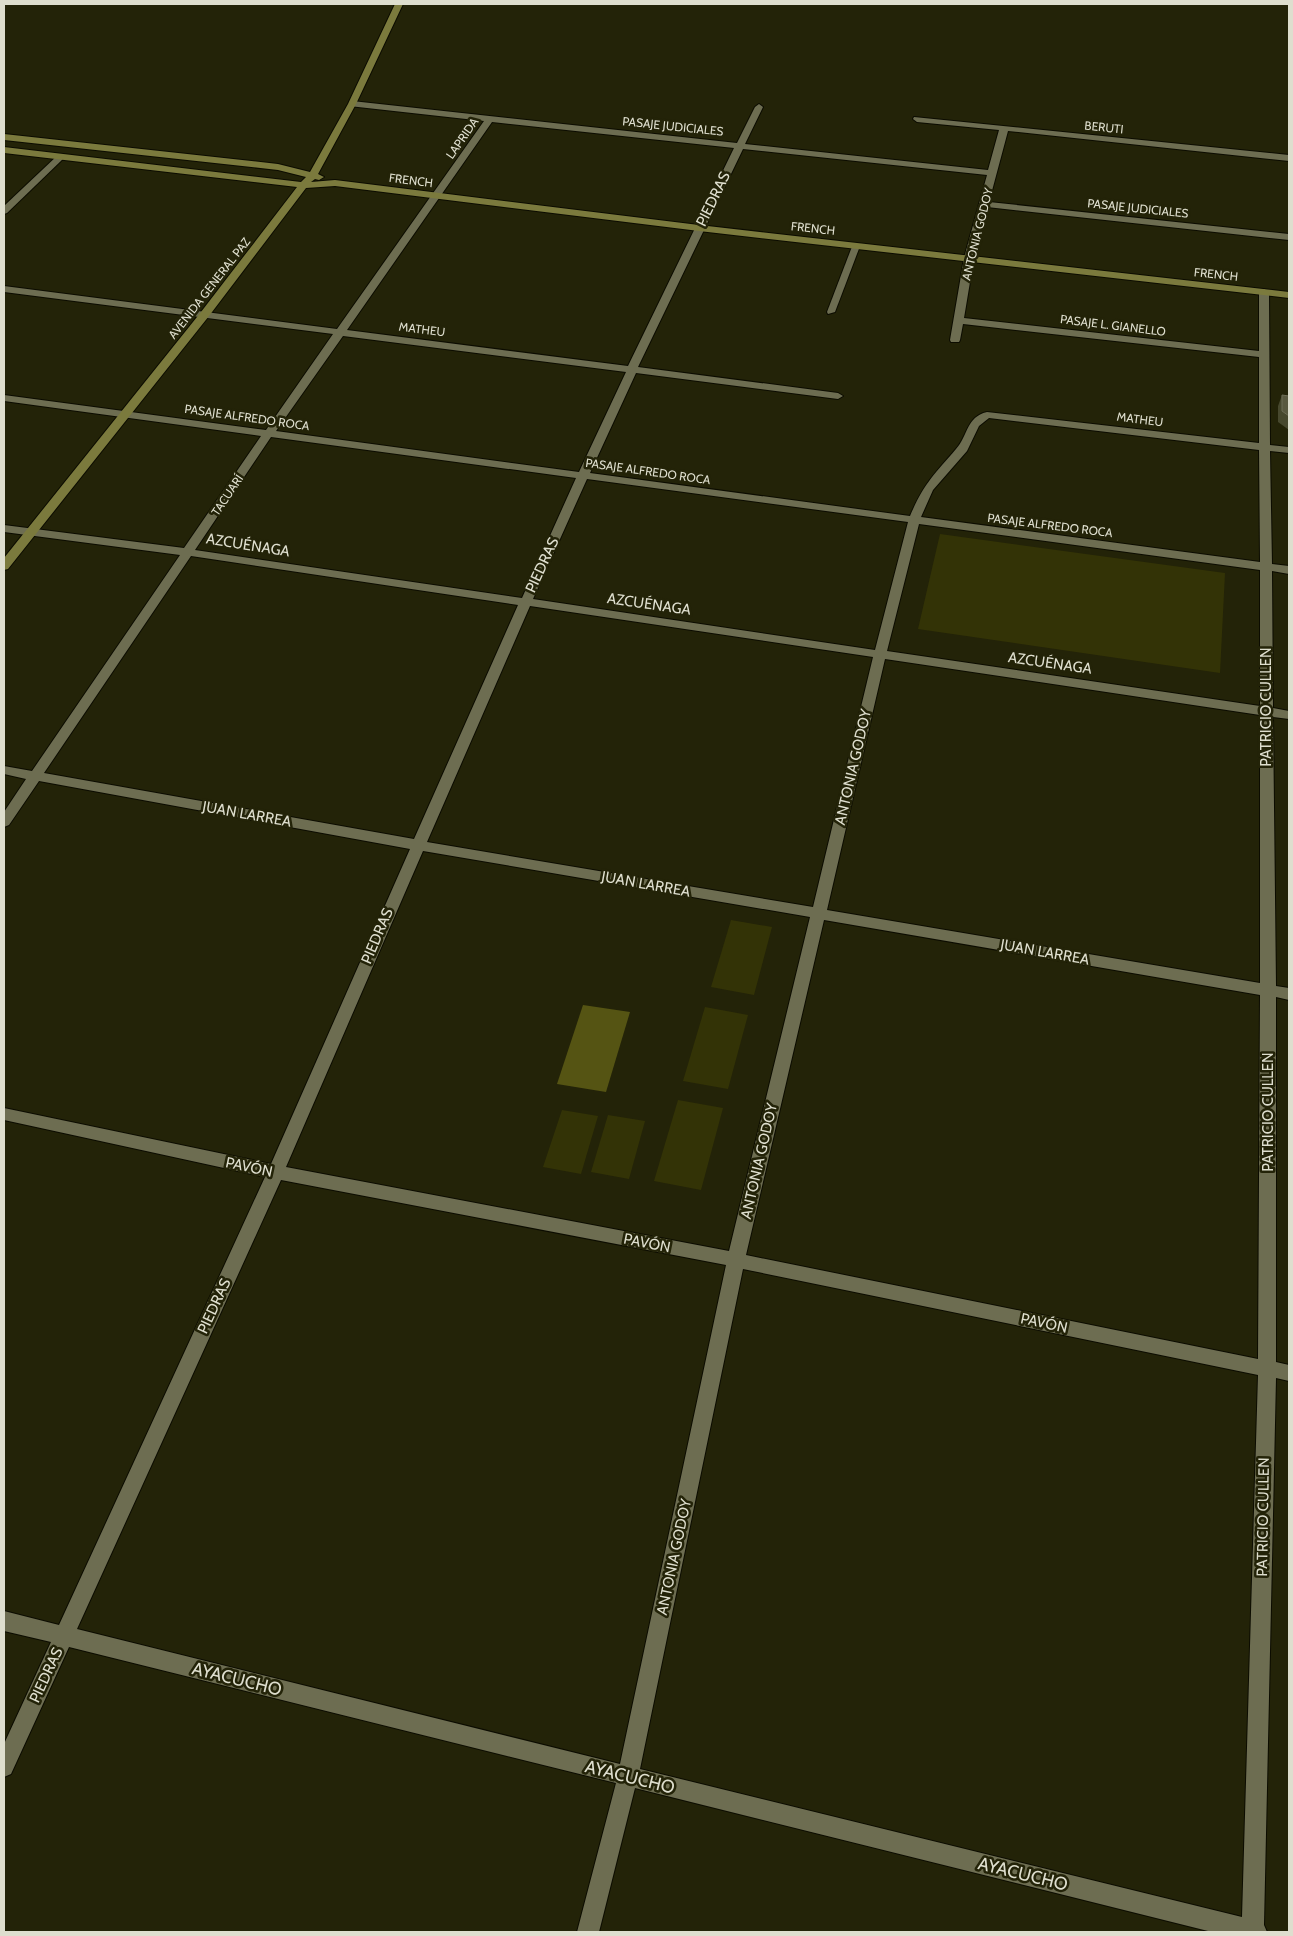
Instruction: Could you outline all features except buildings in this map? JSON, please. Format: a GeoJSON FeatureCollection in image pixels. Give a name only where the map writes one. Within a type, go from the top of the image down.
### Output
{"type":"FeatureCollection","features":[{"type":"Feature","properties":{"kind":"street","name":"AVENIDA GENERAL PAZ"},"geometry":{"type":"LineString","coordinates":[[4,566],[205,314],[303,185],[313,175],[352,104],[399,4]]}},
{"type":"Feature","properties":{"kind":"street","name":"PASAJE JUDICIALES"},"geometry":{"type":"LineString","coordinates":[[352,104],[991,173]]}},
{"type":"Feature","properties":{"kind":"street","name":"PIEDRAS"},"geometry":{"type":"LineString","coordinates":[[4,1767],[275,1172],[525,602],[699,228],[758,107]]}},
{"type":"Feature","properties":{"kind":"street","name":"LAPRIDA"},"geometry":{"type":"LineString","coordinates":[[436,196],[490,119]]}},
{"type":"Feature","properties":{"kind":"street","name":"BERUTI"},"geometry":{"type":"LineString","coordinates":[[917,119],[1289,158]]}},
{"type":"Feature","properties":{"kind":"street","name":"ANTONIA GODOY"},"geometry":{"type":"LineString","coordinates":[[956,340],[969,258],[1004,129]]}},
{"type":"Feature","properties":{"kind":"street","name":"FRENCH"},"geometry":{"type":"LineString","coordinates":[[4,136],[278,167],[313,175],[335,183]]}},
{"type":"Feature","properties":{"kind":"street","name":"FRENCH"},"geometry":{"type":"LineString","coordinates":[[4,150],[303,185],[335,183],[699,228],[1289,295]]}},
{"type":"Feature","properties":{"kind":"street"},"geometry":{"type":"LineString","coordinates":[[4,211],[61,157]]}},
{"type":"Feature","properties":{"kind":"street","name":"TACUARÍ"},"geometry":{"type":"LineString","coordinates":[[4,822],[268,434],[436,196]]}},
{"type":"Feature","properties":{"kind":"street","name":"PASAJE JUDICIALES"},"geometry":{"type":"LineString","coordinates":[[984,204],[1289,237]]}},
{"type":"Feature","properties":{"kind":"street","name":"MATHEU"},"geometry":{"type":"LineString","coordinates":[[4,288],[838,396]]}},
{"type":"Feature","properties":{"kind":"street","name":"PATRICIO CULLEN"},"geometry":{"type":"LineString","coordinates":[[1254,1932],[1267,1369],[1268,990],[1264,292]]}},
{"type":"Feature","properties":{"kind":"street","name":"PASAJE L. GIANELLO"},"geometry":{"type":"LineString","coordinates":[[958,320],[1265,355]]}},
{"type":"Feature","properties":{"kind":"street","name":"PASAJE ALFREDO ROCA"},"geometry":{"type":"LineString","coordinates":[[4,398],[1289,570]]}},
{"type":"Feature","properties":{"kind":"street","name":"ANTONIA GODOY"},"geometry":{"type":"LineString","coordinates":[[588,1932],[628,1776],[736,1260],[880,654],[914,521],[927,490],[943,469],[963,449],[974,424],[987,415]]}},
{"type":"Feature","properties":{"kind":"street","name":"MATHEU"},"geometry":{"type":"LineString","coordinates":[[987,415],[1289,450]]}},
{"type":"Feature","properties":{"kind":"street","name":"AZCUÉNAGA"},"geometry":{"type":"LineString","coordinates":[[4,528],[188,552],[1289,715]]}},
{"type":"Feature","properties":{"kind":"street","name":"JUAN LARREA"},"geometry":{"type":"LineString","coordinates":[[4,770],[417,845],[1289,994]]}},
{"type":"Feature","properties":{"kind":"street","name":"PAVÓN"},"geometry":{"type":"LineString","coordinates":[[4,1114],[275,1172],[736,1260],[1289,1373]]}},
{"type":"Feature","properties":{"kind":"street","name":"AYACUCHO"},"geometry":{"type":"LineString","coordinates":[[4,1621],[1254,1932]]}},
{"type":"Feature","properties":{"kind":"lane"},"geometry":{"type":"LineString","coordinates":[[831,312],[856,246]]}},
{"type":"Feature","properties":{"kind":"shaded area"},"geometry":{"type":"Polygon","coordinates":[[[940,534],[1225,573],[1220,673],[918,629],[940,534]]]}},
{"type":"Feature","properties":{"kind":"shaded area"},"geometry":{"type":"Polygon","coordinates":[[[731,920],[772,927],[754,995],[711,987],[731,920]]]}},
{"type":"Feature","properties":{"kind":"shaded area"},"geometry":{"type":"Polygon","coordinates":[[[583,1005],[630,1012],[606,1092],[557,1084],[583,1005]]]}},
{"type":"Feature","properties":{"kind":"shaded area"},"geometry":{"type":"Polygon","coordinates":[[[705,1007],[748,1015],[728,1089],[683,1081],[705,1007]]]}},
{"type":"Feature","properties":{"kind":"shaded area"},"geometry":{"type":"Polygon","coordinates":[[[678,1100],[723,1108],[701,1190],[654,1181],[678,1100]]]}},
{"type":"Feature","properties":{"kind":"shaded area"},"geometry":{"type":"Polygon","coordinates":[[[562,1110],[598,1116],[581,1174],[543,1167],[562,1110]]]}},
{"type":"Feature","properties":{"kind":"shaded area"},"geometry":{"type":"Polygon","coordinates":[[[608,1115],[645,1121],[629,1179],[591,1172],[608,1115]]]}}]}
